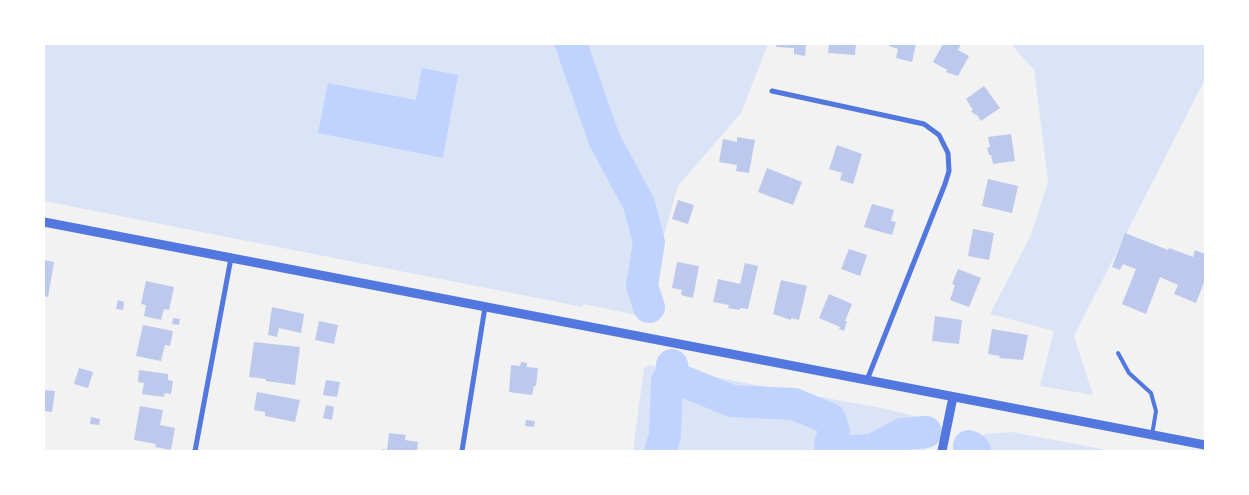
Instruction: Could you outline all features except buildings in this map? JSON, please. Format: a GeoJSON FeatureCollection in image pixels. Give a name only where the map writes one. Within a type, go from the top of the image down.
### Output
{"type":"FeatureCollection","features":[{"type":"Feature","properties":{"kind":"street"},"geometry":{"type":"LineString","coordinates":[[772,91],[924,124],[933,130],[944,142],[949,162],[947,177],[867,380]]}},
{"type":"Feature","properties":{"kind":"street"},"geometry":{"type":"LineString","coordinates":[[44,222],[1205,445]]}},
{"type":"Feature","properties":{"kind":"street"},"geometry":{"type":"LineString","coordinates":[[194,451],[231,258]]}},
{"type":"Feature","properties":{"kind":"street"},"geometry":{"type":"LineString","coordinates":[[462,451],[485,307]]}},
{"type":"Feature","properties":{"kind":"street"},"geometry":{"type":"LineString","coordinates":[[942,451],[953,397]]}},
{"type":"Feature","properties":{"kind":"lane"},"geometry":{"type":"LineString","coordinates":[[1118,353],[1130,373],[1152,393],[1156,412],[1152,435]]}},
{"type":"Feature","properties":{"kind":"shaded area"},"geometry":{"type":"Polygon","coordinates":[[[44,44],[768,44],[741,113],[678,186],[641,316],[583,304],[583,307],[44,201],[44,44]]]}},
{"type":"Feature","properties":{"kind":"shaded area"},"geometry":{"type":"Polygon","coordinates":[[[1011,44],[1205,44],[1205,79],[1074,336],[1093,395],[1040,386],[1054,331],[990,314],[1031,235],[1048,182],[1034,70],[1011,44]]]}},
{"type":"Feature","properties":{"kind":"shaded area"},"geometry":{"type":"Polygon","coordinates":[[[649,365],[886,409],[927,419],[930,424],[930,433],[926,451],[633,451],[644,368],[649,365]]]}},
{"type":"Feature","properties":{"kind":"shaded area"},"geometry":{"type":"Polygon","coordinates":[[[1012,432],[1112,451],[967,451],[985,434],[1012,432]]]}},
{"type":"Feature","properties":{"kind":"water"},"geometry":{"type":"Polygon","coordinates":[[[422,68],[458,75],[443,158],[318,133],[328,83],[416,100],[422,68]]]}},
{"type":"Feature","properties":{"kind":"waterway"},"geometry":{"type":"LineString","coordinates":[[571,44],[604,139],[639,204],[649,242],[642,286],[649,307]]}},
{"type":"Feature","properties":{"kind":"waterway"},"geometry":{"type":"LineString","coordinates":[[672,365],[675,378],[732,401],[794,404],[830,419],[834,432],[830,444],[839,451]]}},
{"type":"Feature","properties":{"kind":"waterway"},"geometry":{"type":"LineString","coordinates":[[660,451],[665,436],[667,381],[675,378]]}},
{"type":"Feature","properties":{"kind":"waterway"},"geometry":{"type":"LineString","coordinates":[[848,451],[872,450],[902,434],[926,432]]}},
{"type":"Feature","properties":{"kind":"waterway"},"geometry":{"type":"LineString","coordinates":[[969,446],[975,451]]}}]}
